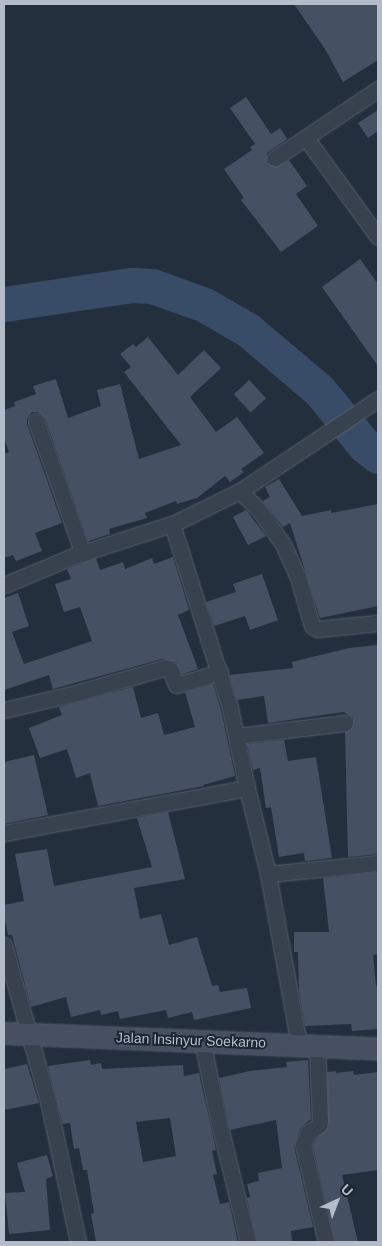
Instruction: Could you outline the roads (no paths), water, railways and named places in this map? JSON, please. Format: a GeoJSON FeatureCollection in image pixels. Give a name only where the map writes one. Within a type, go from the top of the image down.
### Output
{"type":"FeatureCollection","features":[{"type":"Feature","properties":{"kind":"main road","name":"Jalan Insinyur Soekarno"},"geometry":{"type":"LineString","coordinates":[[4,1033],[378,1049]]}},
{"type":"Feature","properties":{"kind":"street"},"geometry":{"type":"LineString","coordinates":[[275,158],[378,89]]}},
{"type":"Feature","properties":{"kind":"street"},"geometry":{"type":"LineString","coordinates":[[306,138],[378,237]]}},
{"type":"Feature","properties":{"kind":"street"},"geometry":{"type":"LineString","coordinates":[[4,584],[83,554],[172,524],[240,491],[373,402]]}},
{"type":"Feature","properties":{"kind":"street"},"geometry":{"type":"LineString","coordinates":[[36,421],[83,554]]}},
{"type":"Feature","properties":{"kind":"street"},"geometry":{"type":"LineString","coordinates":[[240,491],[259,510],[283,544],[298,577],[312,626],[317,629],[378,623]]}},
{"type":"Feature","properties":{"kind":"street"},"geometry":{"type":"LineString","coordinates":[[172,524],[220,672],[237,736],[246,788],[308,1046],[320,1120],[319,1125],[308,1133],[303,1145],[326,1242]]}},
{"type":"Feature","properties":{"kind":"street"},"geometry":{"type":"LineString","coordinates":[[4,710],[164,668],[170,670],[176,685],[220,672]]}},
{"type":"Feature","properties":{"kind":"street"},"geometry":{"type":"LineString","coordinates":[[237,736],[345,723]]}},
{"type":"Feature","properties":{"kind":"street"},"geometry":{"type":"LineString","coordinates":[[4,834],[246,788]]}},
{"type":"Feature","properties":{"kind":"street"},"geometry":{"type":"LineString","coordinates":[[268,874],[378,863]]}},
{"type":"Feature","properties":{"kind":"street"},"geometry":{"type":"LineString","coordinates":[[4,945],[49,1105],[78,1242]]}},
{"type":"Feature","properties":{"kind":"street"},"geometry":{"type":"LineString","coordinates":[[202,1041],[219,1123],[248,1242]]}},
{"type":"Feature","properties":{"kind":"waterway"},"geometry":{"type":"LineString","coordinates":[[4,304],[131,285],[152,286],[205,305],[248,330],[319,390],[365,446],[378,456]]}}]}
